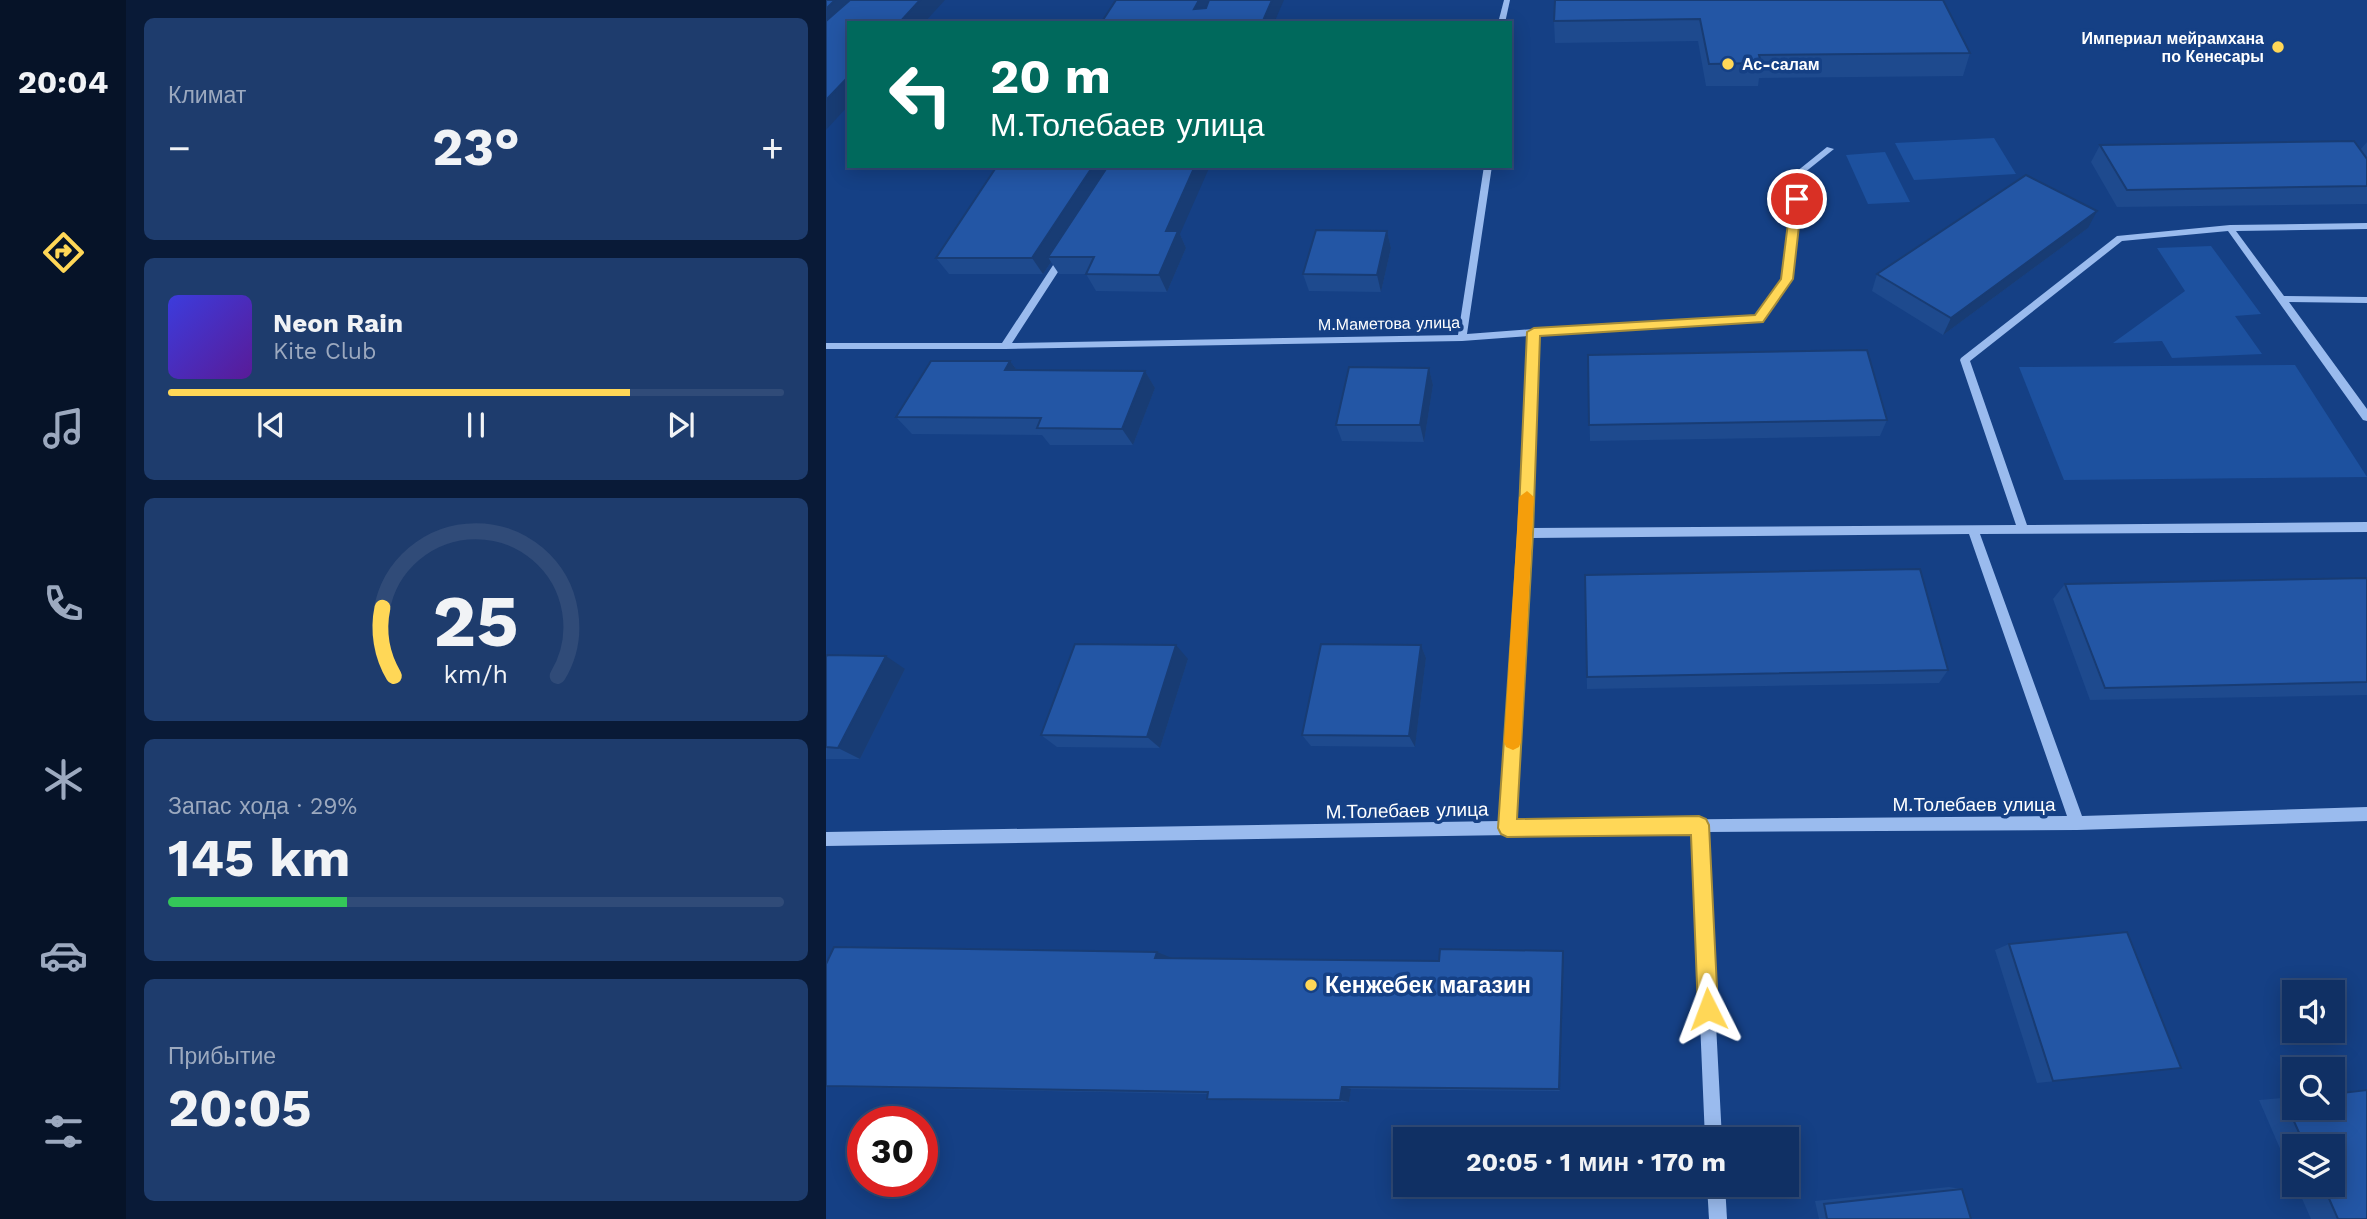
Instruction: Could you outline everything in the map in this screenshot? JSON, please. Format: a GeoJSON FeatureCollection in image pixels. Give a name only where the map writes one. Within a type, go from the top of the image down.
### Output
{"type":"FeatureCollection","features":[{"type":"Feature","properties":{"kind":"street"},"geometry":{"type":"LineString","coordinates":[[1502,21],[1507,0]]}},
{"type":"Feature","properties":{"kind":"street","name":"М.Маметова улица"},"geometry":{"type":"LineString","coordinates":[[826,346],[1005,346],[1462,338],[1759,319],[1787,279],[1800,172],[1830,149]]}},
{"type":"Feature","properties":{"kind":"street"},"geometry":{"type":"LineString","coordinates":[[1462,338],[1488,168]]}},
{"type":"Feature","properties":{"kind":"street"},"geometry":{"type":"LineString","coordinates":[[2022,530],[1965,360],[2120,238],[2230,228],[2367,226]]}},
{"type":"Feature","properties":{"kind":"street"},"geometry":{"type":"LineString","coordinates":[[2230,228],[2367,416]]}},
{"type":"Feature","properties":{"kind":"street"},"geometry":{"type":"LineString","coordinates":[[1005,346],[1070,245]]}},
{"type":"Feature","properties":{"kind":"street"},"geometry":{"type":"LineString","coordinates":[[2282,299],[2367,300]]}},
{"type":"Feature","properties":{"kind":"street"},"geometry":{"type":"LineString","coordinates":[[1507,828],[1534,332]]}},
{"type":"Feature","properties":{"kind":"street"},"geometry":{"type":"LineString","coordinates":[[1525,533],[2367,527]]}},
{"type":"Feature","properties":{"kind":"street"},"geometry":{"type":"LineString","coordinates":[[1973,530],[2077,823]]}},
{"type":"Feature","properties":{"kind":"street","name":"М.Толебаев улица"},"geometry":{"type":"LineString","coordinates":[[826,839],[1699,825],[2077,823],[2367,815]]}},
{"type":"Feature","properties":{"kind":"street"},"geometry":{"type":"LineString","coordinates":[[1699,825],[1713,1127]]}},
{"type":"Feature","properties":{"kind":"street"},"geometry":{"type":"LineString","coordinates":[[1717,1197],[1718,1219]]}},
{"type":"Feature","properties":{"kind":"shaded area"},"geometry":{"type":"Polygon","coordinates":[[[1994,138],[2016,174],[1914,180],[1895,143],[1994,138]]]}},
{"type":"Feature","properties":{"kind":"shaded area"},"geometry":{"type":"Polygon","coordinates":[[[1885,152],[1910,202],[1868,204],[1846,155],[1885,152]]]}},
{"type":"Feature","properties":{"kind":"shaded area"},"geometry":{"type":"Polygon","coordinates":[[[2211,246],[2261,314],[2235,316],[2262,354],[2172,358],[2162,341],[2113,343],[2185,291],[2157,248],[2211,246]]]}},
{"type":"Feature","properties":{"kind":"shaded area"},"geometry":{"type":"Polygon","coordinates":[[[2295,365],[2367,477],[2064,480],[2019,367],[2295,365]]]}},
{"type":"Feature","properties":{"kind":"building"},"geometry":{"type":"Polygon","coordinates":[[[826,0],[835,0],[826,9],[826,0]]]}},
{"type":"Feature","properties":{"kind":"building"},"geometry":{"type":"Polygon","coordinates":[[[850,0],[920,0],[901,21],[847,21],[847,78],[826,100],[826,21],[850,0]]]}},
{"type":"Feature","properties":{"kind":"building"},"geometry":{"type":"Polygon","coordinates":[[[1116,0],[1199,0],[1194,9],[1206,8],[1209,0],[1272,0],[1263,21],[1102,21],[1116,0]]]}},
{"type":"Feature","properties":{"kind":"building"},"geometry":{"type":"Polygon","coordinates":[[[1555,0],[1943,0],[1970,53],[1759,55],[1761,63],[1709,64],[1700,19],[1554,21],[1555,0]]]}},
{"type":"Feature","properties":{"kind":"building"},"geometry":{"type":"Polygon","coordinates":[[[2354,141],[2367,159],[2367,186],[2127,190],[2100,145],[2354,141]]]}},
{"type":"Feature","properties":{"kind":"building"},"geometry":{"type":"Polygon","coordinates":[[[996,168],[1092,168],[1032,258],[936,258],[996,168]]]}},
{"type":"Feature","properties":{"kind":"building"},"geometry":{"type":"Polygon","coordinates":[[[1107,168],[1194,168],[1166,231],[1178,231],[1159,275],[1086,274],[1094,257],[1048,257],[1107,168]]]}},
{"type":"Feature","properties":{"kind":"building"},"geometry":{"type":"Polygon","coordinates":[[[2026,175],[2097,211],[1951,318],[1877,274],[2026,175]]]}},
{"type":"Feature","properties":{"kind":"building"},"geometry":{"type":"Polygon","coordinates":[[[1316,230],[1387,231],[1377,275],[1303,274],[1316,230]]]}},
{"type":"Feature","properties":{"kind":"building"},"geometry":{"type":"Polygon","coordinates":[[[1867,350],[1887,420],[1589,425],[1588,355],[1867,350]]]}},
{"type":"Feature","properties":{"kind":"building"},"geometry":{"type":"Polygon","coordinates":[[[931,361],[1010,361],[1005,370],[1145,371],[1122,429],[1037,428],[1041,418],[896,417],[931,361]]]}},
{"type":"Feature","properties":{"kind":"building"},"geometry":{"type":"Polygon","coordinates":[[[1349,367],[1429,368],[1420,425],[1336,425],[1349,367]]]}},
{"type":"Feature","properties":{"kind":"building"},"geometry":{"type":"Polygon","coordinates":[[[1920,569],[1948,670],[1587,677],[1585,575],[1920,569]]]}},
{"type":"Feature","properties":{"kind":"building"},"geometry":{"type":"Polygon","coordinates":[[[2367,578],[2367,682],[2105,688],[2065,584],[2367,578]]]}},
{"type":"Feature","properties":{"kind":"building"},"geometry":{"type":"Polygon","coordinates":[[[1075,644],[1176,645],[1147,737],[1041,735],[1075,644]]]}},
{"type":"Feature","properties":{"kind":"building"},"geometry":{"type":"Polygon","coordinates":[[[1321,644],[1421,645],[1409,736],[1302,735],[1321,644]]]}},
{"type":"Feature","properties":{"kind":"building"},"geometry":{"type":"Polygon","coordinates":[[[827,655],[886,656],[838,748],[826,747],[827,655]]]}},
{"type":"Feature","properties":{"kind":"building"},"geometry":{"type":"Polygon","coordinates":[[[2127,932],[2181,1068],[2053,1081],[2009,944],[2127,932]]]}},
{"type":"Feature","properties":{"kind":"building"},"geometry":{"type":"Polygon","coordinates":[[[834,947],[1157,952],[1155,958],[1439,961],[1440,949],[1563,951],[1559,1089],[1342,1087],[1340,1100],[1207,1099],[1208,1092],[826,1086],[826,964],[834,947]]]}},
{"type":"Feature","properties":{"kind":"building"},"geometry":{"type":"Polygon","coordinates":[[[2367,1090],[2367,1219],[2338,1219],[2328,1197],[2345,1197],[2345,1134],[2300,1134],[2293,1120],[2345,1120],[2345,1093],[2367,1090]]]}},
{"type":"Feature","properties":{"kind":"building"},"geometry":{"type":"Polygon","coordinates":[[[1962,1189],[1971,1219],[1827,1219],[1824,1204],[1962,1189]]]}},
{"type":"Feature","properties":{"kind":"slow traffic"},"geometry":{"type":"LineString","coordinates":[[1513,742],[1527,497]]}},
{"type":"Feature","properties":{"kind":"place","name":"Империал мейрамхана по Кенесары"},"geometry":{"type":"Point","coordinates":[2278,47]}},
{"type":"Feature","properties":{"kind":"place","name":"Ас-салам"},"geometry":{"type":"Point","coordinates":[1728,64]}},
{"type":"Feature","properties":{"kind":"place","name":"Кенжебек магазин"},"geometry":{"type":"Point","coordinates":[1311,985]}},
{"type":"Feature","properties":{"kind":"route"},"geometry":{"type":"LineString","coordinates":[[1708,1009],[1699,825],[1507,828],[1534,332],[1759,319],[1787,279],[1797,199]]}}]}
